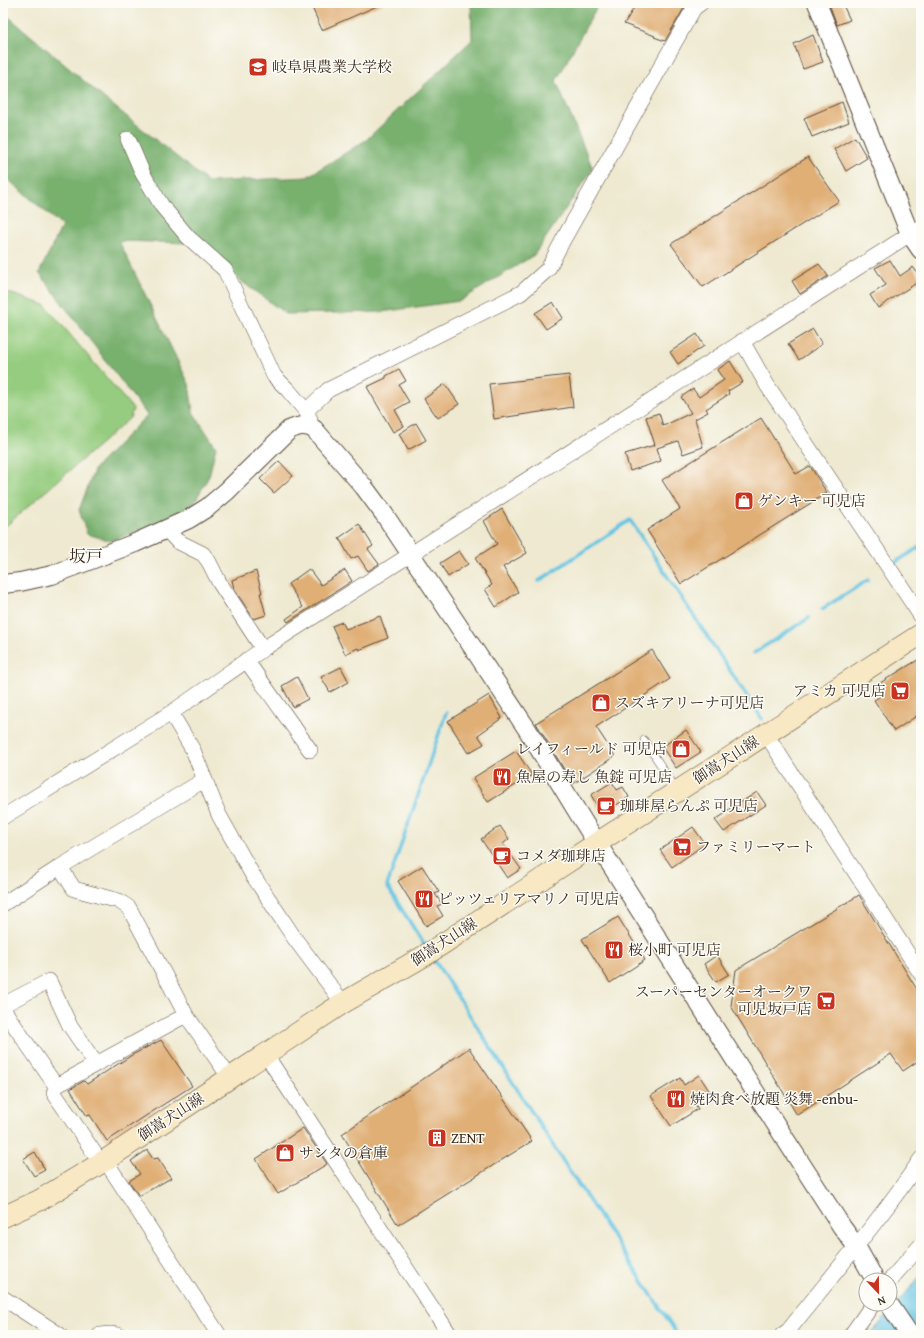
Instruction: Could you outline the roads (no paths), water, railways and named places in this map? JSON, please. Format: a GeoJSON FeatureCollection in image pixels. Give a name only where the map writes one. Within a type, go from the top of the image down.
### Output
{"type":"FeatureCollection","features":[{"type":"Feature","properties":{"kind":"main road","name":"御嵩犬山線"},"geometry":{"type":"LineString","coordinates":[[3,1217],[40,1200],[103,1161],[343,1003],[429,953],[921,634]]}},
{"type":"Feature","properties":{"kind":"street"},"geometry":{"type":"LineString","coordinates":[[3,584],[52,575],[167,530],[208,507],[227,492],[289,430],[298,426],[307,419],[328,390],[521,293],[548,269],[566,233],[694,8],[701,3]]}},
{"type":"Feature","properties":{"kind":"street"},"geometry":{"type":"LineString","coordinates":[[817,3],[915,230],[921,250]]}},
{"type":"Feature","properties":{"kind":"street"},"geometry":{"type":"LineString","coordinates":[[128,139],[143,174],[162,206],[188,237],[225,270],[274,376],[288,390],[314,429],[320,434],[364,487],[384,514],[527,729],[597,843],[786,1141],[856,1246],[871,1272]]}},
{"type":"Feature","properties":{"kind":"street"},"geometry":{"type":"LineString","coordinates":[[3,817],[171,713],[246,660],[915,230]]}},
{"type":"Feature","properties":{"kind":"street"},"geometry":{"type":"LineString","coordinates":[[742,341],[767,385],[921,616]]}},
{"type":"Feature","properties":{"kind":"street"},"geometry":{"type":"LineString","coordinates":[[167,530],[177,541],[203,554],[209,562],[219,582],[263,649]]}},
{"type":"Feature","properties":{"kind":"street"},"geometry":{"type":"LineString","coordinates":[[246,660],[310,750]]}},
{"type":"Feature","properties":{"kind":"street"},"geometry":{"type":"LineString","coordinates":[[171,713],[193,750],[219,816],[252,874],[295,938],[343,1003]]}},
{"type":"Feature","properties":{"kind":"street"},"geometry":{"type":"LineString","coordinates":[[766,734],[921,974]]}},
{"type":"Feature","properties":{"kind":"street"},"geometry":{"type":"LineString","coordinates":[[3,904],[60,867],[204,780]]}},
{"type":"Feature","properties":{"kind":"street"},"geometry":{"type":"LineString","coordinates":[[60,867],[74,889],[119,901],[129,908],[186,1015],[230,1078]]}},
{"type":"Feature","properties":{"kind":"street"},"geometry":{"type":"LineString","coordinates":[[3,1005],[49,981],[70,1026],[96,1064]]}},
{"type":"Feature","properties":{"kind":"street"},"geometry":{"type":"LineString","coordinates":[[3,1009],[56,1086]]}},
{"type":"Feature","properties":{"kind":"street"},"geometry":{"type":"LineString","coordinates":[[186,1015],[56,1086],[54,1093],[103,1161],[219,1335]]}},
{"type":"Feature","properties":{"kind":"street"},"geometry":{"type":"LineString","coordinates":[[266,1054],[450,1335]]}},
{"type":"Feature","properties":{"kind":"street"},"geometry":{"type":"LineString","coordinates":[[782,1335],[788,1331],[868,1232],[921,1159]]}},
{"type":"Feature","properties":{"kind":"street"},"geometry":{"type":"LineString","coordinates":[[897,1272],[921,1245]]}},
{"type":"Feature","properties":{"kind":"street"},"geometry":{"type":"LineString","coordinates":[[3,1298],[60,1335]]}},
{"type":"Feature","properties":{"kind":"street"},"geometry":{"type":"LineString","coordinates":[[851,1335],[875,1312]]}},
{"type":"Feature","properties":{"kind":"street"},"geometry":{"type":"LineString","coordinates":[[891,1312],[910,1335]]}},
{"type":"Feature","properties":{"kind":"street"},"geometry":{"type":"LineString","coordinates":[[100,1335],[118,1335]]}},
{"type":"Feature","properties":{"kind":"lane"},"geometry":{"type":"LineString","coordinates":[[644,740],[678,792]]}},
{"type":"Feature","properties":{"kind":"water"},"geometry":{"type":"Polygon","coordinates":[[[921,1275],[921,1335],[870,1335],[890,1312],[898,1312],[898,1302],[921,1275]]]}},
{"type":"Feature","properties":{"kind":"waterway"},"geometry":{"type":"LineString","coordinates":[[539,581],[630,520],[762,719]]}},
{"type":"Feature","properties":{"kind":"waterway"},"geometry":{"type":"LineString","coordinates":[[896,562],[921,546]]}},
{"type":"Feature","properties":{"kind":"waterway"},"geometry":{"type":"LineString","coordinates":[[822,609],[868,580]]}},
{"type":"Feature","properties":{"kind":"waterway"},"geometry":{"type":"LineString","coordinates":[[754,653],[809,618]]}},
{"type":"Feature","properties":{"kind":"waterway"},"geometry":{"type":"LineString","coordinates":[[425,946],[387,886],[446,713]]}},
{"type":"Feature","properties":{"kind":"waterway"},"geometry":{"type":"LineString","coordinates":[[433,958],[574,1178],[678,1335]]}},
{"type":"Feature","properties":{"kind":"place","name":"岐阜県農業大学校"},"geometry":{"type":"Point","coordinates":[258,67]}},
{"type":"Feature","properties":{"kind":"place","name":"ゲンキー 可児店"},"geometry":{"type":"Point","coordinates":[744,501]}},
{"type":"Feature","properties":{"kind":"place","name":"アミカ 可児店"},"geometry":{"type":"Point","coordinates":[900,691]}},
{"type":"Feature","properties":{"kind":"place","name":"スズキアリーナ可児店"},"geometry":{"type":"Point","coordinates":[601,703]}},
{"type":"Feature","properties":{"kind":"place","name":"レイフィールド 可児店"},"geometry":{"type":"Point","coordinates":[681,749]}},
{"type":"Feature","properties":{"kind":"place","name":"魚屋の寿し 魚錠 可児店"},"geometry":{"type":"Point","coordinates":[502,777]}},
{"type":"Feature","properties":{"kind":"place","name":"珈琲屋らんぷ 可児店"},"geometry":{"type":"Point","coordinates":[606,806]}},
{"type":"Feature","properties":{"kind":"place","name":"ファミリーマート"},"geometry":{"type":"Point","coordinates":[682,847]}},
{"type":"Feature","properties":{"kind":"place","name":"コメダ珈琲店"},"geometry":{"type":"Point","coordinates":[502,856]}},
{"type":"Feature","properties":{"kind":"place","name":"ピッツェリアマリノ 可児店"},"geometry":{"type":"Point","coordinates":[424,899]}},
{"type":"Feature","properties":{"kind":"place","name":"桜小町 可児店"},"geometry":{"type":"Point","coordinates":[614,950]}},
{"type":"Feature","properties":{"kind":"place","name":"スーパーセンターオークワ 可児坂戸店"},"geometry":{"type":"Point","coordinates":[826,1001]}},
{"type":"Feature","properties":{"kind":"place","name":"焼肉食べ放題 炎舞 ‐enbu‐"},"geometry":{"type":"Point","coordinates":[676,1099]}},
{"type":"Feature","properties":{"kind":"place","name":"ZENT"},"geometry":{"type":"Point","coordinates":[437,1138]}},
{"type":"Feature","properties":{"kind":"place","name":"サンタの倉庫"},"geometry":{"type":"Point","coordinates":[285,1153]}},
{"type":"Feature","properties":{"kind":"district","name":"坂戸"},"geometry":{"type":"Point","coordinates":[86,556]}}]}
